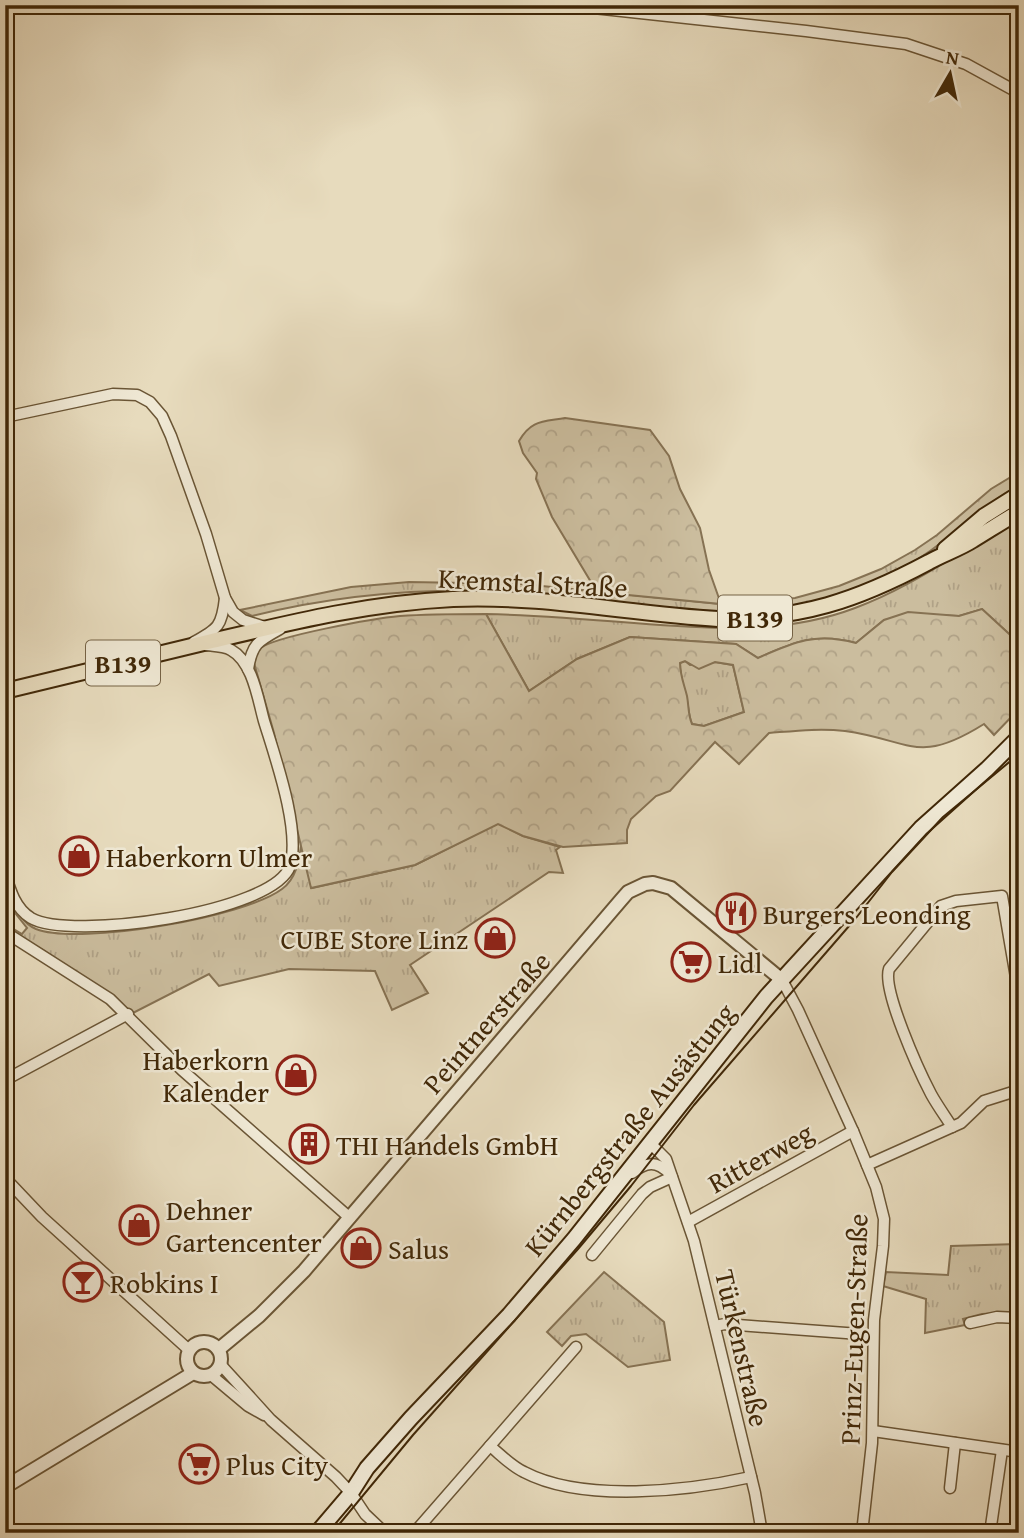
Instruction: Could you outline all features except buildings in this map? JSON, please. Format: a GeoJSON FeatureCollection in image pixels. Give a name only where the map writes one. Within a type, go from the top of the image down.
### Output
{"type":"FeatureCollection","features":[{"type":"Feature","properties":{"kind":"main road","name":"Kremstal Straße"},"geometry":{"type":"LineString","coordinates":[[930,561],[984,516],[1019,494]]}},
{"type":"Feature","properties":{"kind":"main road","name":"Kremstal Straße"},"geometry":{"type":"LineString","coordinates":[[5,691],[293,622],[377,605],[467,599],[527,600],[718,619],[772,617],[802,612],[855,598],[903,577],[970,542],[1019,512]]}},
{"type":"Feature","properties":{"kind":"main road","name":"Kürnbergstraße Ausästung"},"geometry":{"type":"LineString","coordinates":[[317,1533],[376,1458],[509,1315],[782,980],[921,828],[1019,737]]}},
{"type":"Feature","properties":{"kind":"street"},"geometry":{"type":"LineString","coordinates":[[566,5],[905,44],[966,64],[1019,93]]}},
{"type":"Feature","properties":{"kind":"street"},"geometry":{"type":"LineString","coordinates":[[5,417],[113,394],[137,395],[150,402],[162,416],[171,436],[206,534],[225,598],[233,612],[243,620],[268,628]]}},
{"type":"Feature","properties":{"kind":"street"},"geometry":{"type":"LineString","coordinates":[[179,649],[216,629],[223,617],[225,598]]}},
{"type":"Feature","properties":{"kind":"street"},"geometry":{"type":"LineString","coordinates":[[248,669],[250,655],[256,644],[293,622]]}},
{"type":"Feature","properties":{"kind":"street"},"geometry":{"type":"LineString","coordinates":[[5,873],[16,902],[23,911],[44,923],[59,925],[109,924],[185,916],[256,895],[280,880],[289,868],[292,857],[292,829],[271,743],[248,669],[233,651],[198,644]]}},
{"type":"Feature","properties":{"kind":"street","name":"Peintnerstraße"},"geometry":{"type":"LineString","coordinates":[[219,1349],[273,1303],[350,1218],[621,900],[637,886],[653,883],[676,891],[782,980]]}},
{"type":"Feature","properties":{"kind":"street"},"geometry":{"type":"LineString","coordinates":[[952,1127],[931,1095],[887,981],[892,963],[933,915],[949,903],[1002,896],[1019,995]]}},
{"type":"Feature","properties":{"kind":"street"},"geometry":{"type":"LineString","coordinates":[[5,932],[110,999],[182,1070],[350,1218]]}},
{"type":"Feature","properties":{"kind":"street","name":"Prinz-Eugen-Straße"},"geometry":{"type":"LineString","coordinates":[[782,980],[799,1010],[882,1203],[883,1246],[873,1335],[873,1431],[862,1533]]}},
{"type":"Feature","properties":{"kind":"street"},"geometry":{"type":"LineString","coordinates":[[5,1080],[128,1014]]}},
{"type":"Feature","properties":{"kind":"street"},"geometry":{"type":"LineString","coordinates":[[867,1165],[961,1123],[984,1101],[1019,1090]]}},
{"type":"Feature","properties":{"kind":"street","name":"Ritterweg"},"geometry":{"type":"LineString","coordinates":[[688,1222],[853,1132]]}},
{"type":"Feature","properties":{"kind":"street","name":"Türkenstraße"},"geometry":{"type":"LineString","coordinates":[[650,1143],[666,1159],[688,1222],[751,1477],[762,1533]]}},
{"type":"Feature","properties":{"kind":"street"},"geometry":{"type":"LineString","coordinates":[[592,1255],[642,1194],[650,1187],[672,1177],[663,1167],[649,1163],[616,1187]]}},
{"type":"Feature","properties":{"kind":"street"},"geometry":{"type":"LineString","coordinates":[[5,1178],[42,1217],[189,1350]]}},
{"type":"Feature","properties":{"kind":"street"},"geometry":{"type":"LineString","coordinates":[[970,1323],[997,1317],[1019,1318]]}},
{"type":"Feature","properties":{"kind":"street"},"geometry":{"type":"LineString","coordinates":[[715,1326],[725,1324],[873,1335]]}},
{"type":"Feature","properties":{"kind":"street"},"geometry":{"type":"LineString","coordinates":[[209,1342],[219,1349],[221,1365],[211,1375],[202,1377],[193,1373],[187,1365],[189,1350],[193,1346],[209,1342]]}},
{"type":"Feature","properties":{"kind":"street"},"geometry":{"type":"LineString","coordinates":[[414,1533],[576,1347]]}},
{"type":"Feature","properties":{"kind":"street"},"geometry":{"type":"LineString","coordinates":[[221,1365],[271,1420],[351,1493],[365,1514],[384,1533]]}},
{"type":"Feature","properties":{"kind":"street"},"geometry":{"type":"LineString","coordinates":[[5,1487],[193,1373]]}},
{"type":"Feature","properties":{"kind":"street"},"geometry":{"type":"LineString","coordinates":[[211,1375],[248,1406],[271,1420]]}},
{"type":"Feature","properties":{"kind":"street"},"geometry":{"type":"LineString","coordinates":[[873,1431],[1019,1452]]}},
{"type":"Feature","properties":{"kind":"street"},"geometry":{"type":"LineString","coordinates":[[950,1488],[955,1443]]}},
{"type":"Feature","properties":{"kind":"street"},"geometry":{"type":"LineString","coordinates":[[490,1446],[524,1472],[548,1481],[581,1488],[617,1492],[645,1491],[751,1477]]}},
{"type":"Feature","properties":{"kind":"street"},"geometry":{"type":"LineString","coordinates":[[990,1533],[1002,1450]]}},
{"type":"Feature","properties":{"kind":"green space"},"geometry":{"type":"Polygon","coordinates":[[[565,418],[650,430],[669,456],[680,489],[700,528],[709,570],[721,604],[597,592],[552,517],[536,479],[537,473],[523,453],[519,441],[533,426],[544,421],[565,418]]]}},
{"type":"Feature","properties":{"kind":"green space"},"geometry":{"type":"Polygon","coordinates":[[[1019,472],[1019,485],[907,566],[856,589],[792,607],[714,611],[519,592],[451,591],[351,597],[252,616],[240,610],[351,587],[409,582],[522,584],[721,604],[795,598],[839,586],[881,569],[915,550],[991,489],[1019,472]]]}},
{"type":"Feature","properties":{"kind":"green space"},"geometry":{"type":"Polygon","coordinates":[[[1019,520],[1019,643],[982,609],[959,616],[935,615],[884,620],[856,643],[829,638],[806,640],[758,658],[736,644],[630,637],[577,659],[529,691],[486,614],[718,628],[801,623],[828,617],[876,599],[1019,520]]]}},
{"type":"Feature","properties":{"kind":"green space"},"geometry":{"type":"Polygon","coordinates":[[[982,609],[1019,643],[1019,709],[994,735],[984,724],[943,744],[914,747],[835,730],[769,733],[739,764],[715,742],[670,791],[656,796],[631,819],[627,830],[627,843],[563,847],[523,836],[498,824],[415,865],[311,888],[274,733],[254,663],[259,649],[268,644],[326,628],[400,616],[486,614],[529,691],[577,659],[630,637],[736,644],[758,658],[806,640],[829,638],[856,643],[884,620],[908,612],[959,616],[982,609]],[[685,661],[680,663],[692,724],[704,726],[744,712],[733,665],[715,662],[699,669],[685,661]]]}},
{"type":"Feature","properties":{"kind":"green space"},"geometry":{"type":"Polygon","coordinates":[[[685,661],[690,665],[715,662],[733,665],[744,712],[704,726],[692,724],[680,663],[685,661]]]}},
{"type":"Feature","properties":{"kind":"green space"},"geometry":{"type":"Polygon","coordinates":[[[498,823],[523,836],[560,847],[556,850],[563,873],[549,872],[410,965],[428,993],[392,1010],[375,971],[289,969],[219,986],[209,974],[131,1014],[109,994],[5,928],[5,924],[22,934],[27,928],[12,909],[10,897],[20,915],[31,926],[58,933],[123,931],[200,918],[263,899],[282,889],[294,875],[301,846],[312,888],[415,865],[498,823]]]}},
{"type":"Feature","properties":{"kind":"green space"},"geometry":{"type":"Polygon","coordinates":[[[1019,1244],[1017,1312],[982,1314],[963,1319],[965,1325],[925,1333],[926,1299],[883,1286],[886,1272],[948,1275],[951,1246],[1019,1244]]]}},
{"type":"Feature","properties":{"kind":"green space"},"geometry":{"type":"Polygon","coordinates":[[[604,1272],[664,1322],[670,1360],[628,1367],[586,1334],[571,1336],[562,1346],[547,1332],[604,1272]]]}},
{"type":"Feature","properties":{"kind":"tram line"},"geometry":{"type":"LineString","coordinates":[[332,1533],[413,1435],[578,1249],[694,1105],[856,918],[892,872],[943,817],[1019,754]]}},
{"type":"Feature","properties":{"kind":"place","name":"Haberkorn Ulmer"},"geometry":{"type":"Point","coordinates":[79,856]}},
{"type":"Feature","properties":{"kind":"place","name":"Burgers Leonding"},"geometry":{"type":"Point","coordinates":[736,913]}},
{"type":"Feature","properties":{"kind":"place","name":"CUBE Store Linz"},"geometry":{"type":"Point","coordinates":[495,938]}},
{"type":"Feature","properties":{"kind":"place","name":"Lidl"},"geometry":{"type":"Point","coordinates":[691,962]}},
{"type":"Feature","properties":{"kind":"place","name":"Haberkorn Kalender"},"geometry":{"type":"Point","coordinates":[296,1075]}},
{"type":"Feature","properties":{"kind":"place","name":"THI Handels GmbH"},"geometry":{"type":"Point","coordinates":[309,1144]}},
{"type":"Feature","properties":{"kind":"place","name":"Dehner Gartencenter"},"geometry":{"type":"Point","coordinates":[139,1225]}},
{"type":"Feature","properties":{"kind":"place","name":"Salus"},"geometry":{"type":"Point","coordinates":[361,1248]}},
{"type":"Feature","properties":{"kind":"place","name":"Robkins I"},"geometry":{"type":"Point","coordinates":[83,1282]}},
{"type":"Feature","properties":{"kind":"place","name":"Plus City"},"geometry":{"type":"Point","coordinates":[199,1464]}}]}
